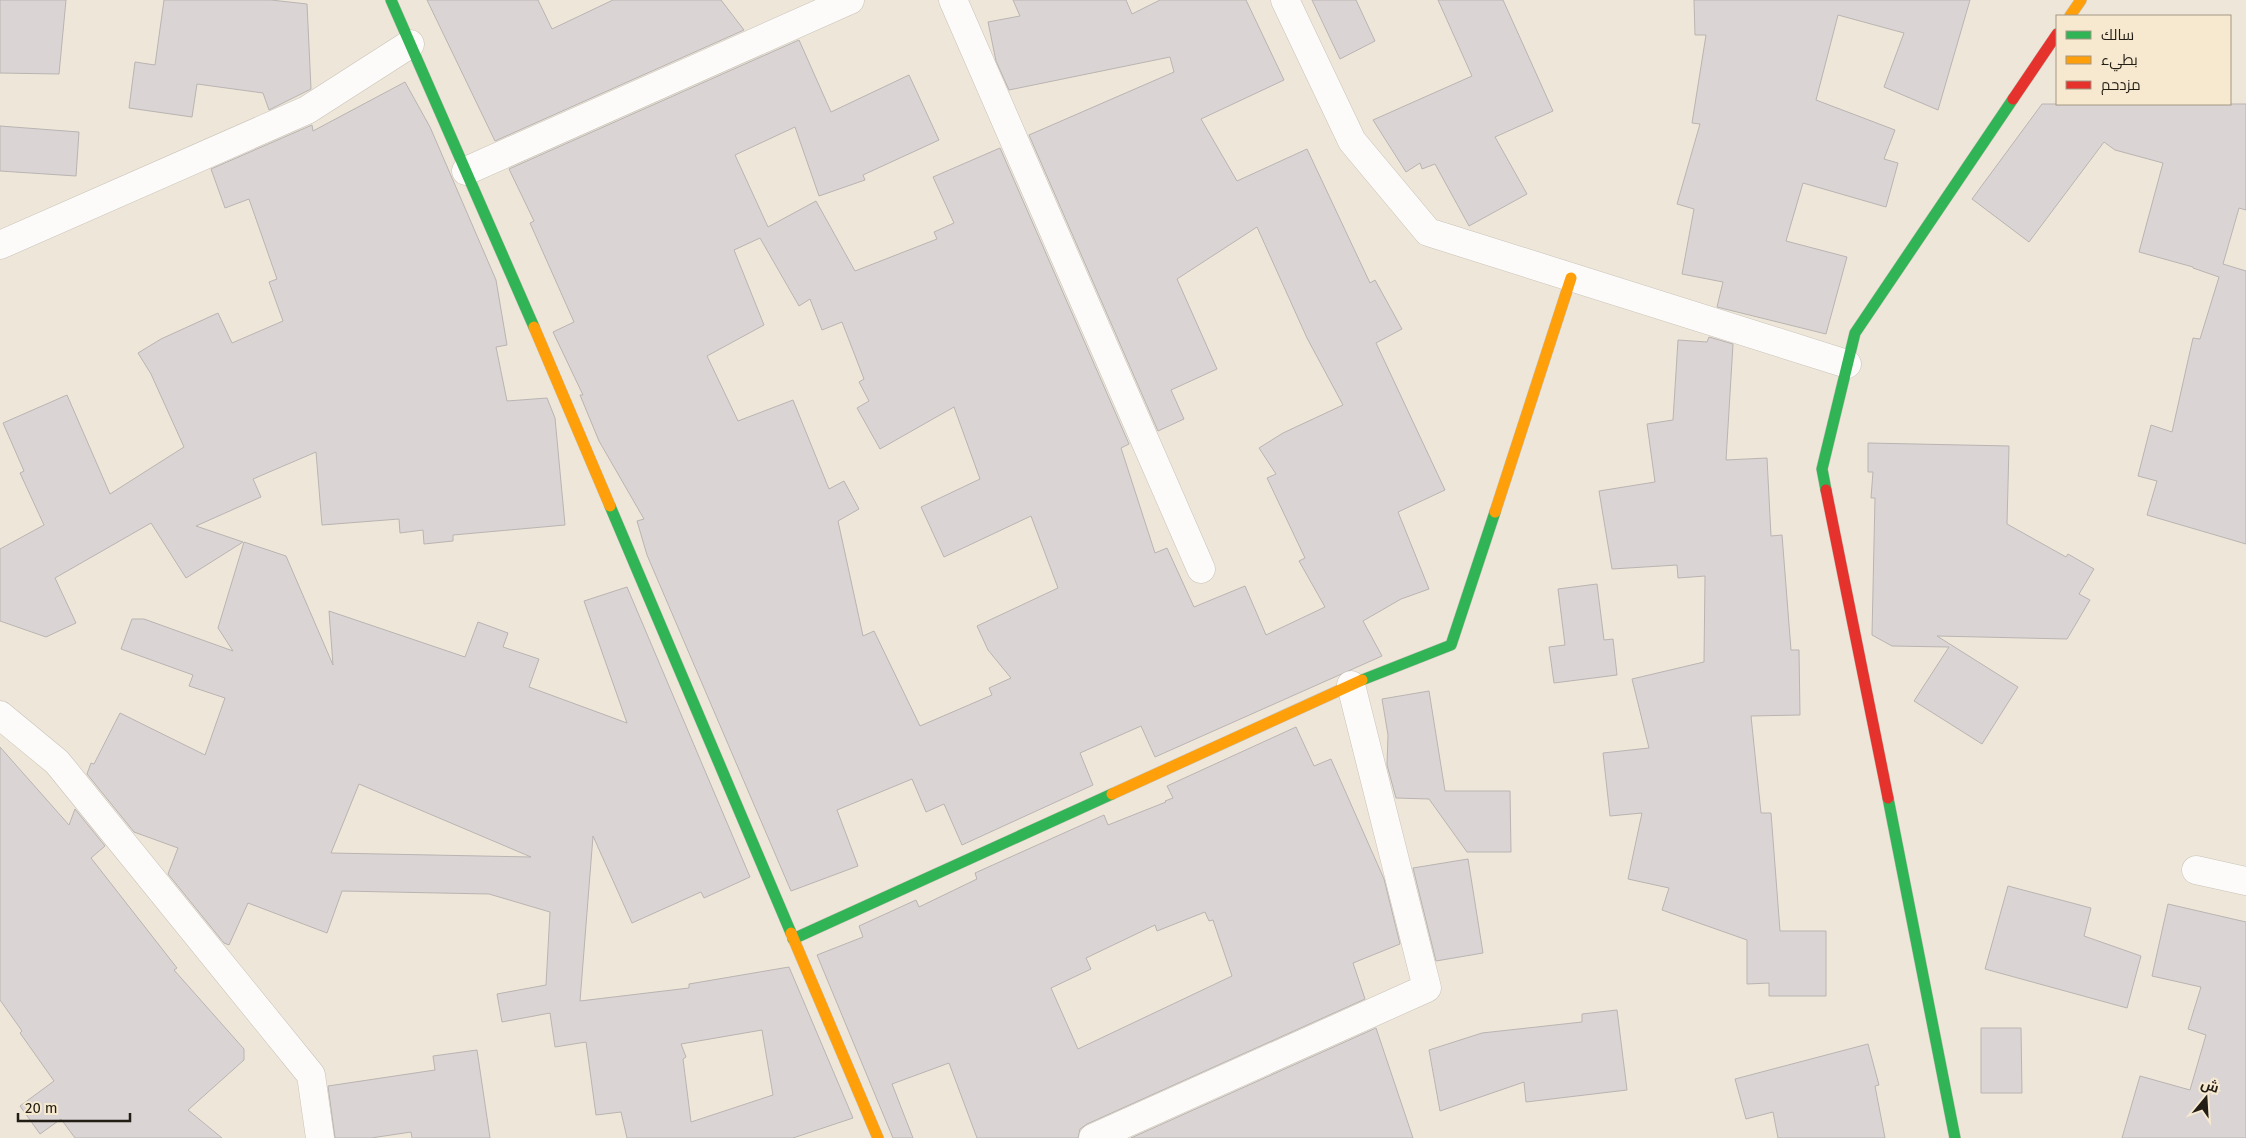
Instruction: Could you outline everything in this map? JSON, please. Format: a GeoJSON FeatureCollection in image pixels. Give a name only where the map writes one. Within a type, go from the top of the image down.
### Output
{"type":"FeatureCollection","features":[{"type":"Feature","properties":{"kind":"street"},"geometry":{"type":"LineString","coordinates":[[391,0],[466,171],[878,1138]]}},
{"type":"Feature","properties":{"kind":"street"},"geometry":{"type":"LineString","coordinates":[[466,171],[850,0]]}},
{"type":"Feature","properties":{"kind":"street"},"geometry":{"type":"LineString","coordinates":[[1285,0],[1352,141],[1428,232],[1847,364]]}},
{"type":"Feature","properties":{"kind":"street"},"geometry":{"type":"LineString","coordinates":[[2071,15],[2081,0]]}},
{"type":"Feature","properties":{"kind":"street"},"geometry":{"type":"LineString","coordinates":[[963,3],[1201,569]]}},
{"type":"Feature","properties":{"kind":"street"},"geometry":{"type":"LineString","coordinates":[[1954,1138],[1822,469],[1855,333],[2056,35]]}},
{"type":"Feature","properties":{"kind":"street"},"geometry":{"type":"LineString","coordinates":[[0,246],[307,110],[410,44]]}},
{"type":"Feature","properties":{"kind":"street"},"geometry":{"type":"LineString","coordinates":[[793,939],[1350,685],[1451,645],[1571,278]]}},
{"type":"Feature","properties":{"kind":"street"},"geometry":{"type":"LineString","coordinates":[[1093,1138],[1427,988],[1350,685]]}},
{"type":"Feature","properties":{"kind":"street"},"geometry":{"type":"LineString","coordinates":[[0,714],[57,762],[311,1075],[320,1138]]}},
{"type":"Feature","properties":{"kind":"street"},"geometry":{"type":"LineString","coordinates":[[2196,870],[2246,881]]}},
{"type":"Feature","properties":{"kind":"building"},"geometry":{"type":"Polygon","coordinates":[[[0,0],[66,0],[59,74],[0,73],[0,0]]]}},
{"type":"Feature","properties":{"kind":"building"},"geometry":{"type":"Polygon","coordinates":[[[164,0],[271,0],[307,4],[311,89],[269,110],[263,93],[197,84],[192,117],[129,108],[135,62],[155,65],[164,0]]]}},
{"type":"Feature","properties":{"kind":"building"},"geometry":{"type":"Polygon","coordinates":[[[427,0],[538,0],[552,29],[613,0],[721,0],[744,30],[495,141],[427,0]]]}},
{"type":"Feature","properties":{"kind":"building"},"geometry":{"type":"Polygon","coordinates":[[[1013,0],[1126,0],[1132,14],[1160,0],[1246,0],[1284,80],[1201,119],[1237,181],[1307,149],[1370,283],[1375,280],[1402,329],[1376,343],[1445,490],[1398,512],[1429,589],[1401,599],[1363,621],[1382,656],[1155,757],[1141,726],[1080,753],[1093,785],[962,845],[944,804],[926,812],[912,779],[837,810],[858,866],[791,891],[647,555],[637,521],[644,519],[599,441],[580,395],[583,395],[553,332],[574,322],[530,223],[534,221],[509,169],[799,40],[831,112],[909,75],[939,140],[863,175],[865,180],[819,196],[795,127],[735,155],[768,227],[816,201],[855,271],[937,239],[934,232],[954,223],[933,177],[1000,148],[1129,444],[1121,448],[1155,553],[1167,548],[1194,607],[1245,586],[1266,635],[1325,607],[1299,561],[1305,558],[1267,478],[1276,474],[1259,448],[1283,433],[1343,405],[1307,338],[1257,227],[1177,279],[1217,369],[1171,390],[1184,419],[1158,431],[1029,135],[1174,72],[1170,57],[1009,90],[996,61],[988,22],[1020,16],[1013,0]],[[760,238],[734,250],[764,325],[707,356],[738,421],[793,400],[829,489],[844,481],[859,509],[838,521],[863,636],[874,631],[920,726],[992,695],[989,688],[1011,678],[988,650],[977,626],[1058,588],[1031,516],[944,557],[921,507],[980,479],[954,407],[880,449],[857,408],[869,401],[859,382],[864,379],[842,322],[822,330],[810,299],[799,306],[760,238]]]}},
{"type":"Feature","properties":{"kind":"building"},"geometry":{"type":"Polygon","coordinates":[[[1312,0],[1356,0],[1375,41],[1340,59],[1312,0]]]}},
{"type":"Feature","properties":{"kind":"building"},"geometry":{"type":"Polygon","coordinates":[[[1438,0],[1503,0],[1553,111],[1495,137],[1527,194],[1469,226],[1435,164],[1422,169],[1420,163],[1406,172],[1373,120],[1472,76],[1438,0]]]}},
{"type":"Feature","properties":{"kind":"building"},"geometry":{"type":"Polygon","coordinates":[[[1694,0],[1970,0],[1938,110],[1884,87],[1904,33],[1838,15],[1816,100],[1895,130],[1884,159],[1898,163],[1886,207],[1803,183],[1786,241],[1847,257],[1826,334],[1717,307],[1723,282],[1682,274],[1694,209],[1677,204],[1700,124],[1692,123],[1706,35],[1695,35],[1694,0]]]}},
{"type":"Feature","properties":{"kind":"building"},"geometry":{"type":"Polygon","coordinates":[[[405,82],[430,127],[496,280],[507,345],[496,347],[507,401],[547,398],[555,418],[565,525],[453,535],[453,541],[424,544],[423,530],[400,533],[399,519],[322,525],[316,452],[253,479],[261,497],[196,526],[243,542],[186,578],[151,523],[55,578],[76,623],[46,637],[0,621],[0,549],[44,525],[20,473],[24,471],[3,423],[67,395],[110,494],[184,447],[151,374],[138,353],[161,339],[218,313],[232,343],[283,321],[269,282],[277,279],[249,199],[225,208],[211,169],[312,125],[313,131],[405,82]]]}},
{"type":"Feature","properties":{"kind":"building"},"geometry":{"type":"Polygon","coordinates":[[[2042,104],[2246,104],[2246,210],[2239,208],[2223,264],[2246,271],[2246,544],[2147,515],[2157,481],[2138,476],[2151,425],[2172,432],[2193,338],[2200,339],[2219,277],[2193,267],[2139,252],[2163,163],[2115,150],[2104,142],[2029,242],[1972,199],[2042,104]]]}},
{"type":"Feature","properties":{"kind":"building"},"geometry":{"type":"Polygon","coordinates":[[[0,126],[79,132],[76,176],[0,171],[0,126]]]}},
{"type":"Feature","properties":{"kind":"building"},"geometry":{"type":"Polygon","coordinates":[[[1709,337],[1733,344],[1726,460],[1767,458],[1771,536],[1782,535],[1791,650],[1799,650],[1800,715],[1751,716],[1761,813],[1771,813],[1780,931],[1826,931],[1826,996],[1769,996],[1769,983],[1747,984],[1747,940],[1662,910],[1669,888],[1628,879],[1642,813],[1610,816],[1603,753],[1649,748],[1632,679],[1704,662],[1705,576],[1678,578],[1677,565],[1612,569],[1599,491],[1655,482],[1647,424],[1673,420],[1678,340],[1707,342],[1709,337]]]}},
{"type":"Feature","properties":{"kind":"building"},"geometry":{"type":"Polygon","coordinates":[[[1868,443],[2009,446],[2007,524],[2066,557],[2068,554],[2094,569],[2079,594],[2090,600],[2067,639],[1937,636],[2018,687],[1982,744],[1914,701],[1949,647],[1892,646],[1872,635],[1875,498],[1871,498],[1873,472],[1868,472],[1868,443]]]}},
{"type":"Feature","properties":{"kind":"building"},"geometry":{"type":"Polygon","coordinates":[[[244,542],[286,556],[333,665],[329,611],[465,657],[478,622],[508,633],[503,647],[539,659],[529,687],[627,723],[584,601],[627,587],[750,877],[704,898],[701,892],[632,923],[593,836],[580,1001],[689,988],[689,984],[789,967],[853,1118],[793,1138],[627,1138],[621,1112],[596,1115],[586,1042],[555,1047],[550,1013],[502,1022],[497,994],[546,985],[550,912],[489,894],[342,891],[327,933],[248,903],[229,945],[224,943],[168,874],[178,848],[134,832],[87,774],[91,763],[94,764],[120,713],[205,755],[225,698],[189,686],[193,675],[121,649],[132,619],[144,619],[233,651],[218,628],[244,542]],[[359,784],[331,853],[531,857],[359,784]],[[762,1030],[681,1044],[686,1057],[683,1059],[691,1122],[773,1095],[762,1030]]]}},
{"type":"Feature","properties":{"kind":"building"},"geometry":{"type":"Polygon","coordinates":[[[1597,584],[1604,640],[1613,639],[1617,675],[1554,683],[1549,647],[1565,645],[1558,589],[1597,584]]]}},
{"type":"Feature","properties":{"kind":"building"},"geometry":{"type":"Polygon","coordinates":[[[1429,691],[1445,791],[1510,791],[1511,852],[1467,852],[1429,799],[1396,798],[1387,765],[1388,735],[1382,699],[1429,691]]]}},
{"type":"Feature","properties":{"kind":"building"},"geometry":{"type":"Polygon","coordinates":[[[1296,727],[1314,766],[1331,759],[1384,879],[1400,944],[1353,963],[1365,999],[1087,1124],[1080,1129],[1078,1138],[977,1138],[949,1063],[892,1084],[913,1138],[893,1138],[817,955],[863,937],[859,926],[916,900],[919,907],[977,879],[975,873],[1104,815],[1108,825],[1166,802],[1173,798],[1167,786],[1296,727]],[[1205,912],[1157,931],[1155,925],[1086,958],[1091,969],[1051,988],[1078,1049],[1232,976],[1213,920],[1209,921],[1205,912]]]}},
{"type":"Feature","properties":{"kind":"building"},"geometry":{"type":"Polygon","coordinates":[[[0,747],[69,825],[75,809],[105,846],[91,858],[177,968],[174,970],[244,1049],[244,1060],[188,1110],[222,1138],[75,1138],[61,1119],[40,1134],[20,1106],[54,1081],[20,1033],[22,1031],[0,1000],[0,747]]]}},
{"type":"Feature","properties":{"kind":"building"},"geometry":{"type":"Polygon","coordinates":[[[1468,859],[1483,953],[1436,961],[1413,868],[1468,859]]]}},
{"type":"Feature","properties":{"kind":"building"},"geometry":{"type":"Polygon","coordinates":[[[2008,886],[2091,908],[2084,936],[2141,956],[2127,1008],[1985,969],[2008,886]]]}},
{"type":"Feature","properties":{"kind":"building"},"geometry":{"type":"Polygon","coordinates":[[[2168,904],[2246,922],[2246,1138],[2122,1138],[2140,1076],[2190,1090],[2206,1035],[2188,1029],[2201,987],[2152,976],[2168,904]]]}},
{"type":"Feature","properties":{"kind":"building"},"geometry":{"type":"Polygon","coordinates":[[[1617,1010],[1627,1090],[1526,1102],[1524,1082],[1440,1111],[1429,1050],[1482,1033],[1582,1022],[1582,1014],[1617,1010]]]}},
{"type":"Feature","properties":{"kind":"building"},"geometry":{"type":"Polygon","coordinates":[[[1376,1028],[1413,1138],[1131,1138],[1376,1028]]]}},
{"type":"Feature","properties":{"kind":"building"},"geometry":{"type":"Polygon","coordinates":[[[1981,1028],[2021,1028],[2022,1093],[1981,1093],[1981,1028]]]}},
{"type":"Feature","properties":{"kind":"building"},"geometry":{"type":"Polygon","coordinates":[[[1868,1044],[1879,1085],[1875,1086],[1885,1138],[1778,1138],[1773,1112],[1746,1119],[1735,1079],[1868,1044]]]}},
{"type":"Feature","properties":{"kind":"building"},"geometry":{"type":"Polygon","coordinates":[[[477,1050],[490,1138],[412,1138],[411,1132],[371,1138],[335,1138],[328,1086],[435,1070],[433,1056],[477,1050]]]}},
{"type":"Feature","properties":{"kind":"traffic: fast"},"geometry":{"type":"LineString","coordinates":[[391,0],[534,327]]}},
{"type":"Feature","properties":{"kind":"traffic: fast"},"geometry":{"type":"LineString","coordinates":[[1826,490],[1822,469],[1855,333],[2013,99]]}},
{"type":"Feature","properties":{"kind":"traffic: fast"},"geometry":{"type":"LineString","coordinates":[[610,506],[791,933]]}},
{"type":"Feature","properties":{"kind":"traffic: fast"},"geometry":{"type":"LineString","coordinates":[[1362,680],[1451,645],[1495,512]]}},
{"type":"Feature","properties":{"kind":"traffic: fast"},"geometry":{"type":"LineString","coordinates":[[793,939],[1112,794]]}},
{"type":"Feature","properties":{"kind":"traffic: fast"},"geometry":{"type":"LineString","coordinates":[[1888,798],[1955,1138]]}},
{"type":"Feature","properties":{"kind":"traffic: slow"},"geometry":{"type":"LineString","coordinates":[[2071,15],[2081,0]]}},
{"type":"Feature","properties":{"kind":"traffic: slow"},"geometry":{"type":"LineString","coordinates":[[1495,512],[1571,278]]}},
{"type":"Feature","properties":{"kind":"traffic: slow"},"geometry":{"type":"LineString","coordinates":[[534,327],[610,506]]}},
{"type":"Feature","properties":{"kind":"traffic: slow"},"geometry":{"type":"LineString","coordinates":[[1112,794],[1362,680]]}},
{"type":"Feature","properties":{"kind":"traffic: slow"},"geometry":{"type":"LineString","coordinates":[[791,933],[878,1138]]}},
{"type":"Feature","properties":{"kind":"traffic: jam"},"geometry":{"type":"LineString","coordinates":[[2013,99],[2056,35]]}},
{"type":"Feature","properties":{"kind":"traffic: jam"},"geometry":{"type":"LineString","coordinates":[[1826,490],[1888,798]]}}]}
